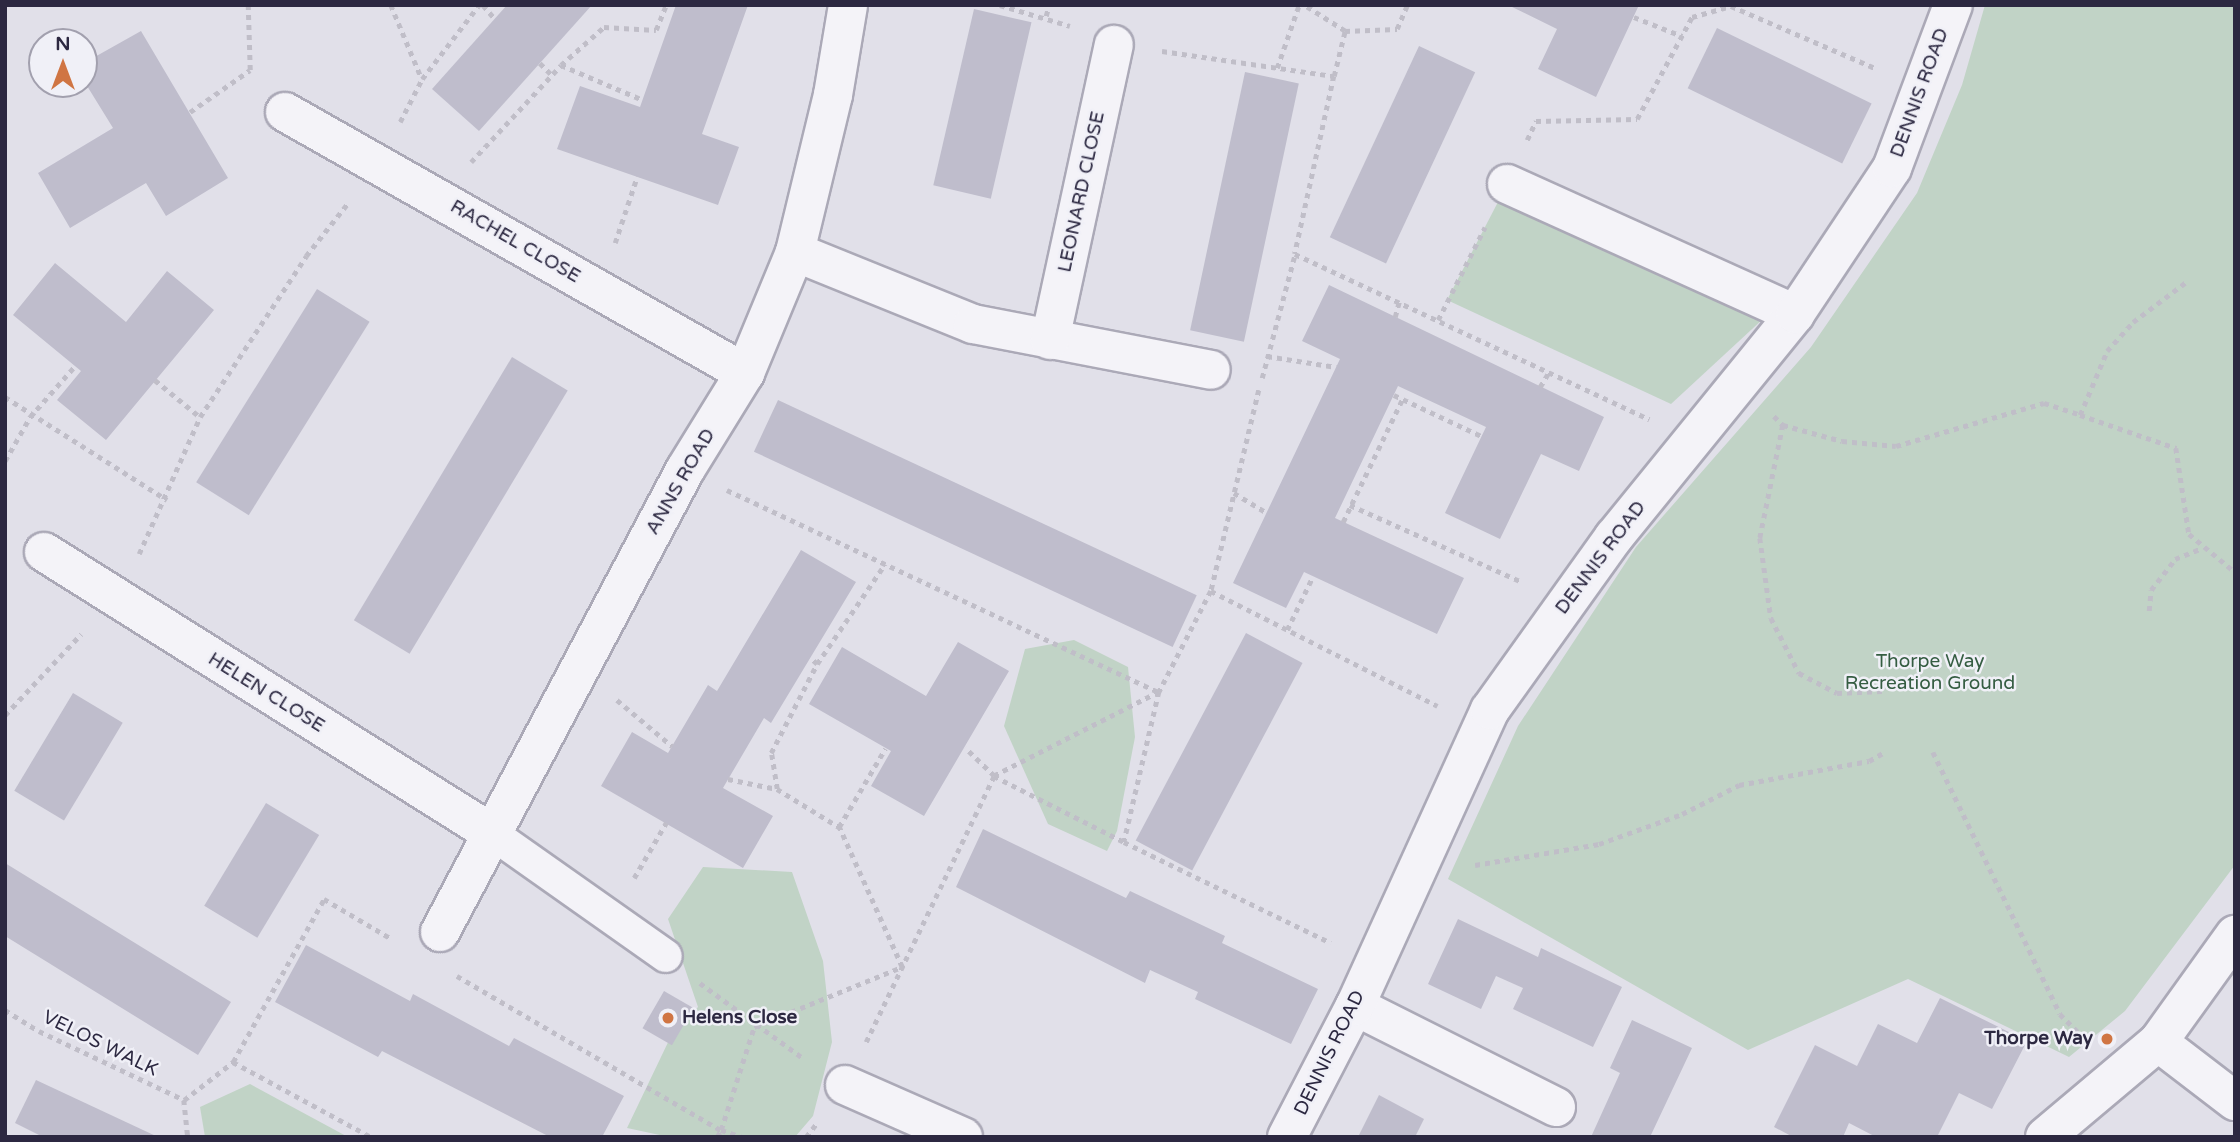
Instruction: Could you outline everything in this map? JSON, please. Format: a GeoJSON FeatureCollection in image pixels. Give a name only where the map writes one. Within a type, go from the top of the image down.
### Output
{"type":"FeatureCollection","features":[{"type":"Feature","properties":{"kind":"street","name":"ANNS ROAD"},"geometry":{"type":"LineString","coordinates":[[440,932],[489,832],[685,471],[745,373],[795,252],[833,95],[848,5]]}},
{"type":"Feature","properties":{"kind":"street","name":"DENNIS ROAD"},"geometry":{"type":"LineString","coordinates":[[1287,1137],[1355,1006],[1482,728],[1567,603],[1795,314],[1892,168],[1953,5]]}},
{"type":"Feature","properties":{"kind":"street","name":"LEONARD CLOSE"},"geometry":{"type":"LineString","coordinates":[[1050,340],[1114,45]]}},
{"type":"Feature","properties":{"kind":"street","name":"RACHEL CLOSE"},"geometry":{"type":"LineString","coordinates":[[285,111],[745,373]]}},
{"type":"Feature","properties":{"kind":"street"},"geometry":{"type":"LineString","coordinates":[[1507,184],[1795,314]]}},
{"type":"Feature","properties":{"kind":"street"},"geometry":{"type":"LineString","coordinates":[[795,252],[973,324],[1212,370]]}},
{"type":"Feature","properties":{"kind":"street","name":"HELEN CLOSE"},"geometry":{"type":"LineString","coordinates":[[44,552],[489,832]]}},
{"type":"Feature","properties":{"kind":"street"},"geometry":{"type":"LineString","coordinates":[[2045,1137],[2158,1042],[2235,935]]}},
{"type":"Feature","properties":{"kind":"street"},"geometry":{"type":"LineString","coordinates":[[1355,1006],[1556,1107]]}},
{"type":"Feature","properties":{"kind":"street"},"geometry":{"type":"LineString","coordinates":[[2158,1042],[2235,1101]]}},
{"type":"Feature","properties":{"kind":"street"},"geometry":{"type":"LineString","coordinates":[[845,1085],[963,1137]]}},
{"type":"Feature","properties":{"kind":"lane"},"geometry":{"type":"LineString","coordinates":[[489,832],[666,956]]}},
{"type":"Feature","properties":{"kind":"path"},"geometry":{"type":"LineString","coordinates":[[190,113],[250,70],[248,5]]}},
{"type":"Feature","properties":{"kind":"path"},"geometry":{"type":"LineString","coordinates":[[391,5],[422,79]]}},
{"type":"Feature","properties":{"kind":"path"},"geometry":{"type":"LineString","coordinates":[[5,715],[31,682],[117,599],[167,500],[201,416],[306,256],[379,164],[422,79],[481,5],[495,19]]}},
{"type":"Feature","properties":{"kind":"path"},"geometry":{"type":"LineString","coordinates":[[437,198],[561,65],[604,27],[656,30],[666,5]]}},
{"type":"Feature","properties":{"kind":"path"},"geometry":{"type":"LineString","coordinates":[[1000,5],[1046,16],[1114,45],[1334,76]]}},
{"type":"Feature","properties":{"kind":"path"},"geometry":{"type":"LineString","coordinates":[[1046,16],[1049,5]]}},
{"type":"Feature","properties":{"kind":"path"},"geometry":{"type":"LineString","coordinates":[[1277,68],[1302,5],[1345,31],[1397,29],[1407,5]]}},
{"type":"Feature","properties":{"kind":"path"},"geometry":{"type":"LineString","coordinates":[[1438,320],[1536,121],[1637,119],[1692,17],[1731,6],[1922,88]]}},
{"type":"Feature","properties":{"kind":"path"},"geometry":{"type":"LineString","coordinates":[[1634,17],[1682,36]]}},
{"type":"Feature","properties":{"kind":"path"},"geometry":{"type":"LineString","coordinates":[[1124,842],[1159,692],[1211,591],[1268,356],[1296,254],[1345,31]]}},
{"type":"Feature","properties":{"kind":"path"},"geometry":{"type":"LineString","coordinates":[[540,63],[552,75]]}},
{"type":"Feature","properties":{"kind":"path"},"geometry":{"type":"LineString","coordinates":[[561,65],[643,100]]}},
{"type":"Feature","properties":{"kind":"path"},"geometry":{"type":"LineString","coordinates":[[599,290],[637,177]]}},
{"type":"Feature","properties":{"kind":"path"},"geometry":{"type":"LineString","coordinates":[[1296,254],[1694,440]]}},
{"type":"Feature","properties":{"kind":"path"},"geometry":{"type":"LineString","coordinates":[[2080,415],[2106,351],[2133,322],[2186,282]]}},
{"type":"Feature","properties":{"kind":"path"},"geometry":{"type":"LineString","coordinates":[[1395,317],[1399,302]]}},
{"type":"Feature","properties":{"kind":"path"},"geometry":{"type":"LineString","coordinates":[[1268,356],[1336,367]]}},
{"type":"Feature","properties":{"kind":"path"},"geometry":{"type":"LineString","coordinates":[[5,461],[30,416],[75,366]]}},
{"type":"Feature","properties":{"kind":"path"},"geometry":{"type":"LineString","coordinates":[[1541,387],[1549,372]]}},
{"type":"Feature","properties":{"kind":"path"},"geometry":{"type":"LineString","coordinates":[[155,380],[201,416]]}},
{"type":"Feature","properties":{"kind":"path"},"geometry":{"type":"LineString","coordinates":[[1740,384],[1783,425],[1842,441],[1896,446],[2044,403],[2176,448],[2189,534],[2202,548],[2235,572]]}},
{"type":"Feature","properties":{"kind":"path"},"geometry":{"type":"LineString","coordinates":[[1394,395],[1481,436]]}},
{"type":"Feature","properties":{"kind":"path"},"geometry":{"type":"LineString","coordinates":[[5,397],[30,416],[167,500]]}},
{"type":"Feature","properties":{"kind":"path"},"geometry":{"type":"LineString","coordinates":[[1343,522],[1402,400]]}},
{"type":"Feature","properties":{"kind":"path"},"geometry":{"type":"LineString","coordinates":[[1783,425],[1760,538],[1771,618],[1799,673],[1838,693],[1882,691]]}},
{"type":"Feature","properties":{"kind":"path"},"geometry":{"type":"LineString","coordinates":[[685,471],[1159,692]]}},
{"type":"Feature","properties":{"kind":"path"},"geometry":{"type":"LineString","coordinates":[[1234,493],[1266,512]]}},
{"type":"Feature","properties":{"kind":"path"},"geometry":{"type":"LineString","coordinates":[[1350,505],[1567,603]]}},
{"type":"Feature","properties":{"kind":"path"},"geometry":{"type":"LineString","coordinates":[[2149,611],[2151,590],[2175,559],[2202,548]]}},
{"type":"Feature","properties":{"kind":"path"},"geometry":{"type":"LineString","coordinates":[[777,789],[771,753],[817,664],[885,564]]}},
{"type":"Feature","properties":{"kind":"path"},"geometry":{"type":"LineString","coordinates":[[1287,629],[1312,576]]}},
{"type":"Feature","properties":{"kind":"path"},"geometry":{"type":"LineString","coordinates":[[1211,591],[1482,728]]}},
{"type":"Feature","properties":{"kind":"path"},"geometry":{"type":"LineString","coordinates":[[810,658],[817,664]]}},
{"type":"Feature","properties":{"kind":"path"},"geometry":{"type":"LineString","coordinates":[[579,668],[672,746]]}},
{"type":"Feature","properties":{"kind":"path"},"geometry":{"type":"LineString","coordinates":[[666,956],[754,1027],[845,1085],[994,776],[1159,692]]}},
{"type":"Feature","properties":{"kind":"path"},"geometry":{"type":"LineString","coordinates":[[839,827],[885,748]]}},
{"type":"Feature","properties":{"kind":"path"},"geometry":{"type":"LineString","coordinates":[[965,748],[994,776],[1374,963]]}},
{"type":"Feature","properties":{"kind":"path"},"geometry":{"type":"LineString","coordinates":[[1933,752],[2060,1014],[2119,1074]]}},
{"type":"Feature","properties":{"kind":"path"},"geometry":{"type":"LineString","coordinates":[[1419,863],[1452,869],[1599,844],[1682,814],[1739,785],[1870,761],[1883,753]]}},
{"type":"Feature","properties":{"kind":"path"},"geometry":{"type":"LineString","coordinates":[[728,779],[777,789],[839,827],[902,967]]}},
{"type":"Feature","properties":{"kind":"path"},"geometry":{"type":"LineString","coordinates":[[611,918],[666,823]]}},
{"type":"Feature","properties":{"kind":"path"},"geometry":{"type":"LineString","coordinates":[[188,1137],[184,1100],[233,1062],[324,899],[397,941]]}},
{"type":"Feature","properties":{"kind":"path"},"geometry":{"type":"LineString","coordinates":[[754,1027],[902,967]]}},
{"type":"Feature","properties":{"kind":"path"},"geometry":{"type":"LineString","coordinates":[[444,969],[721,1130],[741,1137]]}},
{"type":"Feature","properties":{"kind":"path","name":"VELOS WALK"},"geometry":{"type":"LineString","coordinates":[[5,1010],[39,1031],[184,1100]]}},
{"type":"Feature","properties":{"kind":"path"},"geometry":{"type":"LineString","coordinates":[[717,1137],[754,1027]]}},
{"type":"Feature","properties":{"kind":"path"},"geometry":{"type":"LineString","coordinates":[[233,1062],[371,1137]]}},
{"type":"Feature","properties":{"kind":"green space","name":"Thorpe Way Recreation Ground"},"geometry":{"type":"Polygon","coordinates":[[[1985,5],[2235,5],[2235,865],[2125,1011],[2069,1057],[1908,979],[1748,1050],[1448,879],[1518,726],[1636,547],[1811,347],[1917,193],[1962,85],[1985,5]]]}},
{"type":"Feature","properties":{"kind":"green space"},"geometry":{"type":"Polygon","coordinates":[[[1498,202],[1764,318],[1671,404],[1447,300],[1498,202]]]}},
{"type":"Feature","properties":{"kind":"green space"},"geometry":{"type":"Polygon","coordinates":[[[1074,640],[1128,667],[1135,737],[1117,831],[1107,851],[1048,824],[1004,726],[1025,649],[1074,640]]]}},
{"type":"Feature","properties":{"kind":"green space"},"geometry":{"type":"Polygon","coordinates":[[[703,867],[792,872],[823,961],[832,1042],[813,1116],[795,1137],[669,1137],[627,1128],[672,1034],[698,1007],[668,919],[703,867]]]}},
{"type":"Feature","properties":{"kind":"green space"},"geometry":{"type":"Polygon","coordinates":[[[250,1084],[348,1137],[205,1137],[200,1107],[250,1084]]]}},
{"type":"Feature","properties":{"kind":"building"},"geometry":{"type":"Polygon","coordinates":[[[507,5],[592,5],[479,131],[432,89],[507,5]]]}},
{"type":"Feature","properties":{"kind":"building"},"geometry":{"type":"Polygon","coordinates":[[[676,5],[748,5],[702,134],[739,147],[718,205],[557,149],[580,86],[640,107],[676,5]]]}},
{"type":"Feature","properties":{"kind":"building"},"geometry":{"type":"Polygon","coordinates":[[[1508,5],[1639,5],[1596,97],[1538,69],[1557,29],[1508,5]]]}},
{"type":"Feature","properties":{"kind":"building"},"geometry":{"type":"Polygon","coordinates":[[[974,9],[1031,22],[991,199],[933,185],[974,9]]]}},
{"type":"Feature","properties":{"kind":"building"},"geometry":{"type":"Polygon","coordinates":[[[1717,28],[1872,103],[1842,164],[1688,88],[1717,28]]]}},
{"type":"Feature","properties":{"kind":"building"},"geometry":{"type":"Polygon","coordinates":[[[141,31],[228,178],[166,216],[146,183],[70,228],[38,173],[113,128],[94,98],[98,98],[98,55],[141,31]]]}},
{"type":"Feature","properties":{"kind":"building"},"geometry":{"type":"Polygon","coordinates":[[[1419,46],[1475,72],[1386,263],[1330,237],[1419,46]]]}},
{"type":"Feature","properties":{"kind":"building"},"geometry":{"type":"Polygon","coordinates":[[[1245,72],[1299,83],[1244,342],[1190,330],[1245,72]]]}},
{"type":"Feature","properties":{"kind":"building"},"geometry":{"type":"Polygon","coordinates":[[[55,263],[126,322],[167,271],[214,310],[106,440],[57,400],[81,371],[13,315],[55,263]]]}},
{"type":"Feature","properties":{"kind":"building"},"geometry":{"type":"Polygon","coordinates":[[[1329,285],[1604,417],[1579,471],[1541,454],[1500,539],[1445,513],[1486,427],[1398,386],[1335,518],[1464,578],[1437,634],[1304,572],[1286,608],[1233,583],[1340,359],[1302,341],[1329,285]]]}},
{"type":"Feature","properties":{"kind":"building"},"geometry":{"type":"Polygon","coordinates":[[[317,289],[370,322],[249,515],[196,482],[317,289]]]}},
{"type":"Feature","properties":{"kind":"building"},"geometry":{"type":"Polygon","coordinates":[[[512,357],[568,390],[410,654],[354,620],[512,357]]]}},
{"type":"Feature","properties":{"kind":"building"},"geometry":{"type":"Polygon","coordinates":[[[778,400],[1197,595],[1173,647],[754,452],[778,400]]]}},
{"type":"Feature","properties":{"kind":"building"},"geometry":{"type":"Polygon","coordinates":[[[801,550],[856,582],[771,723],[764,718],[723,788],[773,816],[743,868],[601,786],[632,732],[668,753],[708,685],[717,691],[801,550]]]}},
{"type":"Feature","properties":{"kind":"building"},"geometry":{"type":"Polygon","coordinates":[[[1246,633],[1303,663],[1192,871],[1136,840],[1246,633]]]}},
{"type":"Feature","properties":{"kind":"building"},"geometry":{"type":"Polygon","coordinates":[[[958,642],[1009,671],[924,816],[871,786],[891,751],[809,704],[842,647],[926,696],[958,642]]]}},
{"type":"Feature","properties":{"kind":"building"},"geometry":{"type":"Polygon","coordinates":[[[73,693],[123,723],[64,821],[14,791],[73,693]]]}},
{"type":"Feature","properties":{"kind":"building"},"geometry":{"type":"Polygon","coordinates":[[[266,803],[319,835],[257,938],[204,906],[266,803]]]}},
{"type":"Feature","properties":{"kind":"building"},"geometry":{"type":"Polygon","coordinates":[[[983,829],[1126,898],[1130,891],[1225,936],[1222,943],[1318,989],[1291,1044],[1195,999],[1198,992],[1150,970],[1145,983],[956,887],[983,829]]]}},
{"type":"Feature","properties":{"kind":"building"},"geometry":{"type":"Polygon","coordinates":[[[5,863],[231,1002],[198,1055],[5,936],[5,863]]]}},
{"type":"Feature","properties":{"kind":"building"},"geometry":{"type":"Polygon","coordinates":[[[1458,919],[1538,957],[1541,948],[1622,987],[1593,1047],[1513,1009],[1523,988],[1496,976],[1481,1009],[1428,984],[1458,919]]]}},
{"type":"Feature","properties":{"kind":"building"},"geometry":{"type":"Polygon","coordinates":[[[306,945],[410,1001],[413,994],[509,1046],[514,1038],[624,1096],[602,1137],[550,1137],[382,1051],[378,1057],[275,1002],[306,945]]]}},
{"type":"Feature","properties":{"kind":"building","name":"Helens Close"},"geometry":{"type":"Polygon","coordinates":[[[664,991],[693,1008],[672,1045],[642,1028],[664,991]]]}},
{"type":"Feature","properties":{"kind":"building"},"geometry":{"type":"Polygon","coordinates":[[[1940,998],[2027,1041],[1992,1109],[1959,1093],[1937,1137],[1876,1137],[1849,1123],[1843,1137],[1793,1137],[1774,1127],[1815,1045],[1857,1066],[1878,1024],[1917,1043],[1940,998]]]}},
{"type":"Feature","properties":{"kind":"building"},"geometry":{"type":"Polygon","coordinates":[[[1632,1020],[1692,1048],[1650,1137],[1591,1137],[1620,1073],[1610,1068],[1632,1020]]]}},
{"type":"Feature","properties":{"kind":"building"},"geometry":{"type":"Polygon","coordinates":[[[36,1080],[158,1137],[43,1137],[15,1123],[36,1080]]]}},
{"type":"Feature","properties":{"kind":"building"},"geometry":{"type":"Polygon","coordinates":[[[1379,1095],[1424,1119],[1415,1137],[1358,1137],[1379,1095]]]}},
{"type":"Feature","properties":{"kind":"place","name":"Helens Close"},"geometry":{"type":"Point","coordinates":[668,1018]}},
{"type":"Feature","properties":{"kind":"place","name":"Thorpe Way"},"geometry":{"type":"Point","coordinates":[2107,1039]}}]}
